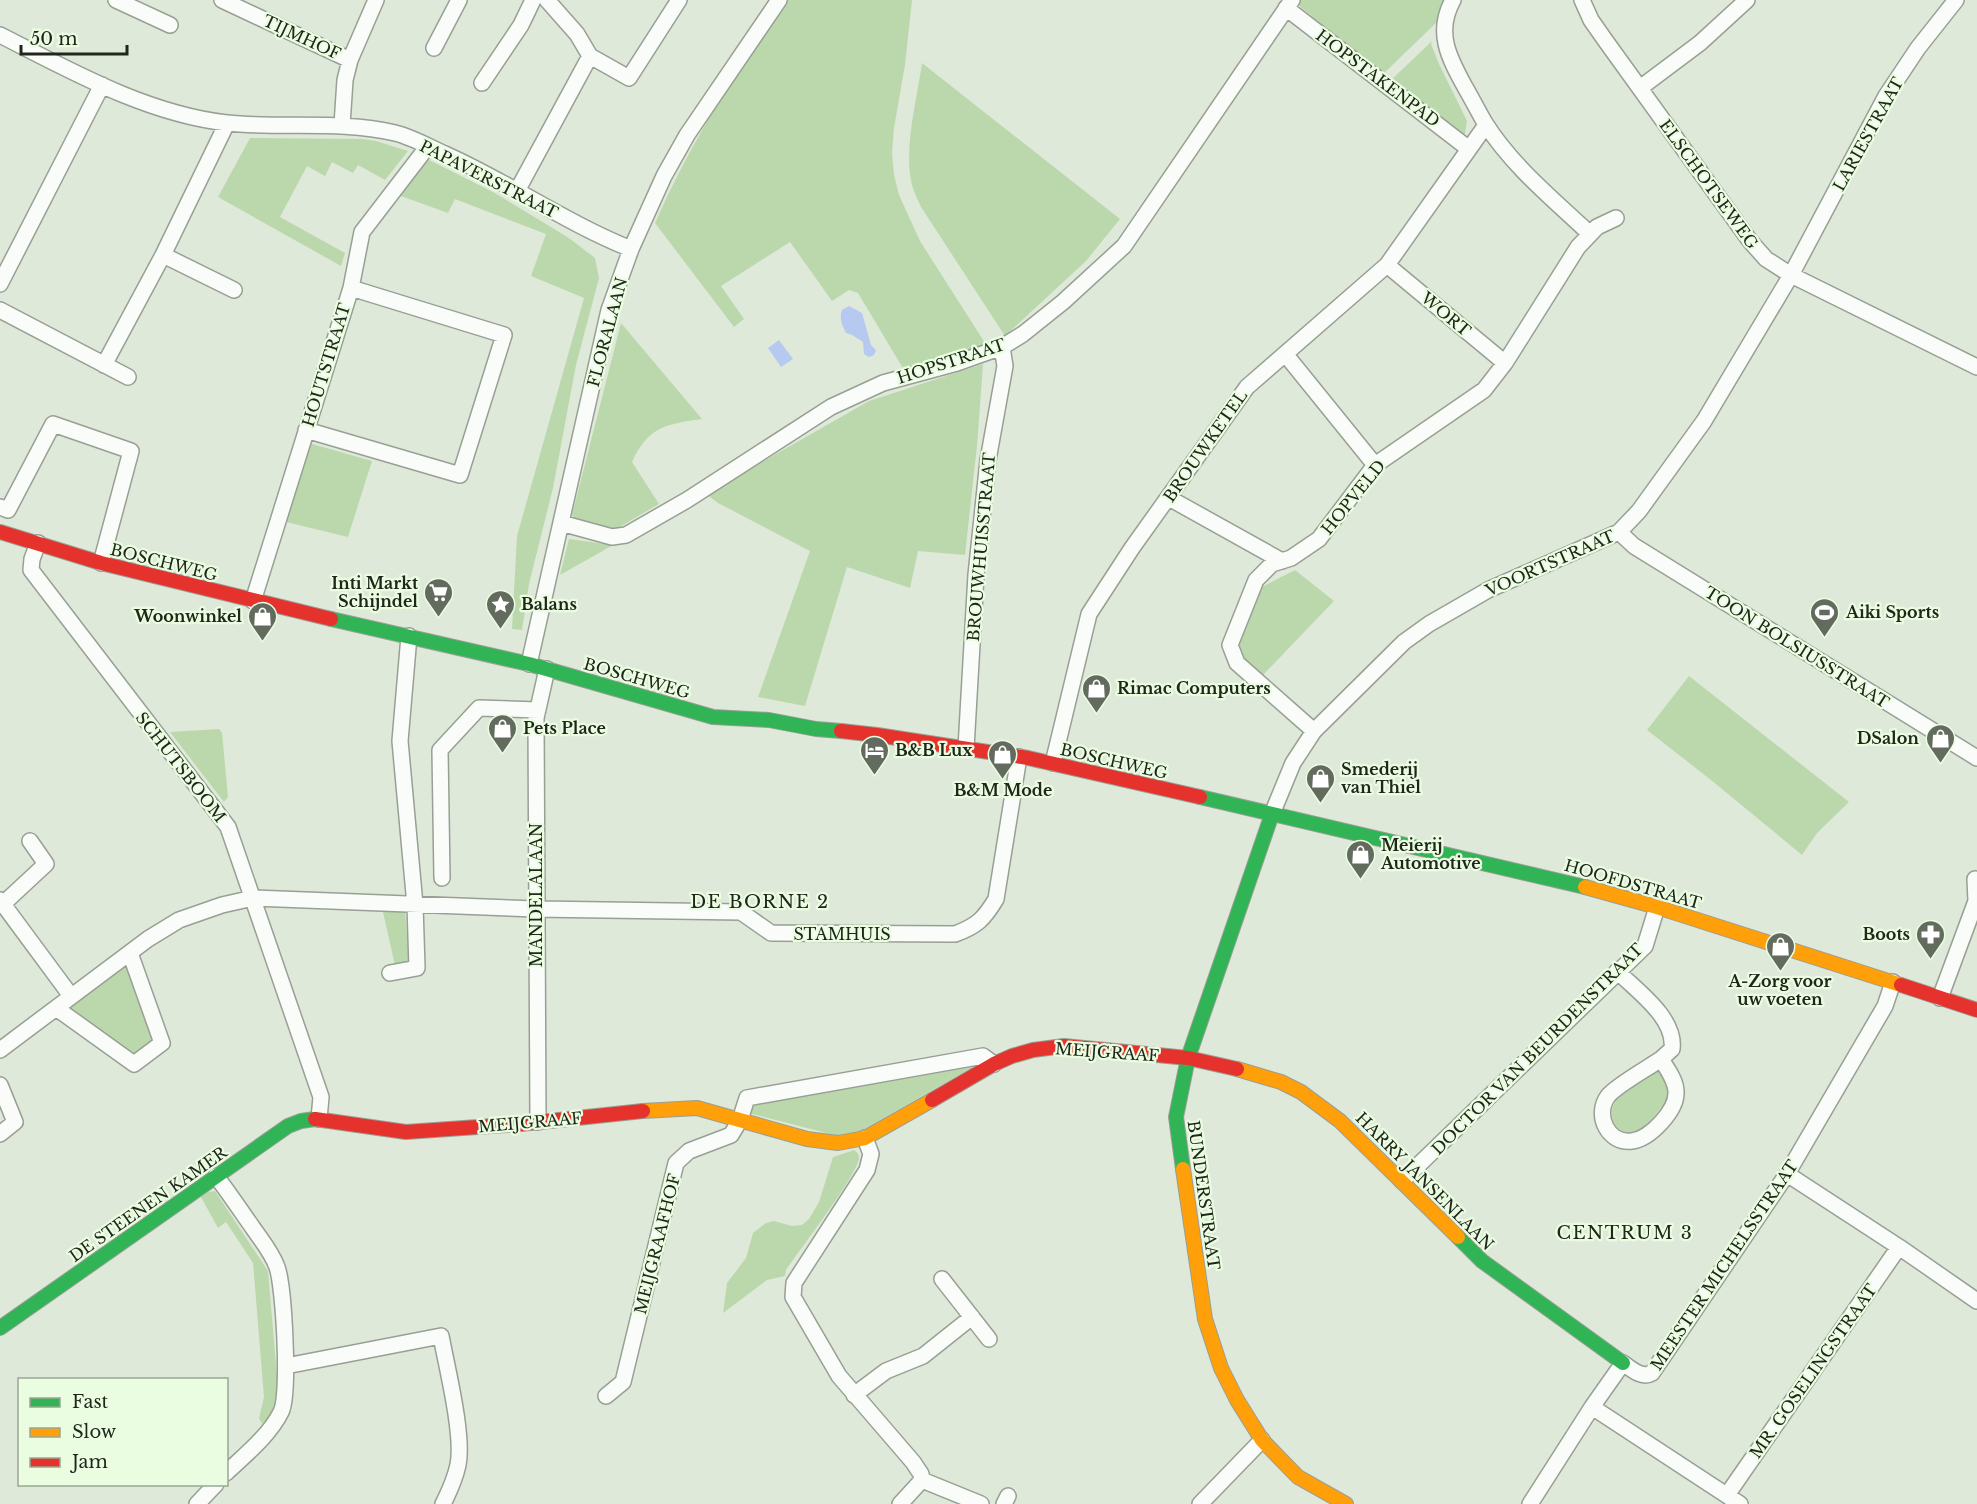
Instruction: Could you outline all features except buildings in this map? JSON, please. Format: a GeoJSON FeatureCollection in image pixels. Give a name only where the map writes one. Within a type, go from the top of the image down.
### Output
{"type":"FeatureCollection","features":[{"type":"Feature","properties":{"kind":"street"},"geometry":{"type":"LineString","coordinates":[[116,0],[170,25]]}},
{"type":"Feature","properties":{"kind":"street","name":"TIJMHOF"},"geometry":{"type":"LineString","coordinates":[[222,0],[350,60]]}},
{"type":"Feature","properties":{"kind":"street"},"geometry":{"type":"LineString","coordinates":[[342,125],[345,80],[350,60],[376,0]]}},
{"type":"Feature","properties":{"kind":"street"},"geometry":{"type":"LineString","coordinates":[[434,48],[459,0]]}},
{"type":"Feature","properties":{"kind":"street"},"geometry":{"type":"LineString","coordinates":[[482,84],[521,25],[533,0]]}},
{"type":"Feature","properties":{"kind":"street"},"geometry":{"type":"LineString","coordinates":[[547,0],[577,34],[590,56],[629,78],[679,0]]}},
{"type":"Feature","properties":{"kind":"street","name":"FLORALAAN"},"geometry":{"type":"LineString","coordinates":[[529,664],[609,310],[630,249],[687,135],[779,0]]}},
{"type":"Feature","properties":{"kind":"street"},"geometry":{"type":"LineString","coordinates":[[1453,0],[1446,12],[1444,33],[1449,58],[1486,125],[1519,166],[1590,234]]}},
{"type":"Feature","properties":{"kind":"street","name":"ELSCHOTSEWEG"},"geometry":{"type":"LineString","coordinates":[[1582,0],[1591,20],[1605,40],[1750,241],[1766,259],[1791,275],[1977,367]]}},
{"type":"Feature","properties":{"kind":"street"},"geometry":{"type":"LineString","coordinates":[[1640,88],[1700,43],[1748,0]]}},
{"type":"Feature","properties":{"kind":"street","name":"LARIESTRAAT"},"geometry":{"type":"LineString","coordinates":[[1791,275],[1886,96],[1918,48],[1956,0]]}},
{"type":"Feature","properties":{"kind":"street","name":"HOPSTAKENPAD"},"geometry":{"type":"LineString","coordinates":[[1289,4],[1469,148]]}},
{"type":"Feature","properties":{"kind":"street","name":"HOPSTRAAT"},"geometry":{"type":"LineString","coordinates":[[561,523],[612,537],[626,535],[687,500],[831,407],[883,383],[957,363],[1002,347],[1023,334],[1063,302],[1124,246],[1289,4]]}},
{"type":"Feature","properties":{"kind":"street","name":"PAPAVERSTRAAT"},"geometry":{"type":"LineString","coordinates":[[0,35],[102,86],[168,111],[226,123],[342,125],[396,133],[466,163],[605,239],[630,249]]}},
{"type":"Feature","properties":{"kind":"street"},"geometry":{"type":"LineString","coordinates":[[517,191],[590,56]]}},
{"type":"Feature","properties":{"kind":"street"},"geometry":{"type":"LineString","coordinates":[[0,284],[102,86]]}},
{"type":"Feature","properties":{"kind":"street"},"geometry":{"type":"LineString","coordinates":[[104,365],[163,255],[226,123]]}},
{"type":"Feature","properties":{"kind":"street","name":"BROUWKETEL"},"geometry":{"type":"LineString","coordinates":[[1053,764],[1089,614],[1132,548],[1247,387],[1387,265],[1486,125]]}},
{"type":"Feature","properties":{"kind":"street","name":"HOUTSTRAAT"},"geometry":{"type":"LineString","coordinates":[[253,601],[351,288],[362,232],[428,146]]}},
{"type":"Feature","properties":{"kind":"street","name":"HOPVELD"},"geometry":{"type":"LineString","coordinates":[[1314,731],[1237,663],[1230,645],[1256,580],[1272,564],[1291,558],[1319,539],[1375,465],[1484,390],[1505,363],[1578,247],[1598,227],[1617,218]]}},
{"type":"Feature","properties":{"kind":"street"},"geometry":{"type":"LineString","coordinates":[[163,255],[234,290]]}},
{"type":"Feature","properties":{"kind":"street","name":"WORT"},"geometry":{"type":"LineString","coordinates":[[1387,265],[1505,363]]}},
{"type":"Feature","properties":{"kind":"street","name":"VOORTSTRAAT"},"geometry":{"type":"LineString","coordinates":[[1272,814],[1293,763],[1314,731],[1391,653],[1429,624],[1497,586],[1619,532],[1639,511],[1704,421],[1791,275]]}},
{"type":"Feature","properties":{"kind":"street"},"geometry":{"type":"LineString","coordinates":[[306,430],[460,475],[504,335],[351,288]]}},
{"type":"Feature","properties":{"kind":"street"},"geometry":{"type":"LineString","coordinates":[[0,310],[128,377]]}},
{"type":"Feature","properties":{"kind":"street","name":"BROUWHUISSTRAAT"},"geometry":{"type":"LineString","coordinates":[[966,748],[976,575],[988,460],[1005,366],[1002,347]]}},
{"type":"Feature","properties":{"kind":"street"},"geometry":{"type":"LineString","coordinates":[[1286,355],[1375,465]]}},
{"type":"Feature","properties":{"kind":"street"},"geometry":{"type":"LineString","coordinates":[[4,508],[53,424],[130,452],[101,563]]}},
{"type":"Feature","properties":{"kind":"street"},"geometry":{"type":"LineString","coordinates":[[1169,498],[1282,561]]}},
{"type":"Feature","properties":{"kind":"street","name":"BOSCHWEG"},"geometry":{"type":"LineString","coordinates":[[0,532],[101,563],[253,601],[529,664],[713,717],[769,720],[816,729],[877,735],[1019,757],[1272,814]]}},
{"type":"Feature","properties":{"kind":"street","name":"TOON BOLSIUSSTRAAT"},"geometry":{"type":"LineString","coordinates":[[1619,532],[1634,546],[1977,758]]}},
{"type":"Feature","properties":{"kind":"street","name":"SCHUTSBOOM"},"geometry":{"type":"LineString","coordinates":[[38,543],[32,559],[32,570],[228,827],[321,1097],[319,1119]]}},
{"type":"Feature","properties":{"kind":"street"},"geometry":{"type":"LineString","coordinates":[[390,973],[417,968],[415,905],[400,741],[409,636]]}},
{"type":"Feature","properties":{"kind":"street","name":"MANDELALAAN"},"geometry":{"type":"LineString","coordinates":[[538,1122],[536,909],[538,710],[547,669]]}},
{"type":"Feature","properties":{"kind":"street"},"geometry":{"type":"LineString","coordinates":[[442,878],[440,750],[479,708],[538,710]]}},
{"type":"Feature","properties":{"kind":"street","name":"STAMHUIS"},"geometry":{"type":"LineString","coordinates":[[0,1050],[148,939],[179,920],[222,905],[253,898],[536,909],[741,912],[771,933],[955,934],[973,927],[987,915],[996,899],[1019,757]]}},
{"type":"Feature","properties":{"kind":"street","name":"HOOFDSTRAAT"},"geometry":{"type":"LineString","coordinates":[[1272,814],[1553,878],[1657,907],[1977,1010]]}},
{"type":"Feature","properties":{"kind":"street","name":"BUNDERSTRAAT"},"geometry":{"type":"LineString","coordinates":[[1272,814],[1188,1058],[1176,1117],[1205,1319],[1221,1368],[1237,1400],[1262,1440],[1298,1477],[1346,1504]]}},
{"type":"Feature","properties":{"kind":"street"},"geometry":{"type":"LineString","coordinates":[[30,841],[46,864],[1,902],[71,996]]}},
{"type":"Feature","properties":{"kind":"street"},"geometry":{"type":"LineString","coordinates":[[1940,998],[1976,901],[1975,879]]}},
{"type":"Feature","properties":{"kind":"street","name":"DOCTOR VAN BEURDENSTRAAT"},"geometry":{"type":"LineString","coordinates":[[1402,1181],[1645,946],[1657,907]]}},
{"type":"Feature","properties":{"kind":"street"},"geometry":{"type":"LineString","coordinates":[[56,1008],[134,1064],[162,1043],[130,953]]}},
{"type":"Feature","properties":{"kind":"street"},"geometry":{"type":"LineString","coordinates":[[1617,971],[1665,1023],[1673,1040],[1672,1049],[1609,1094],[1602,1105],[1600,1115],[1605,1126],[1622,1141],[1634,1141],[1648,1135],[1664,1120],[1677,1095],[1676,1084],[1661,1059]]}},
{"type":"Feature","properties":{"kind":"street","name":"MEESTER MICHELSSTRAAT"},"geometry":{"type":"LineString","coordinates":[[1530,1504],[1623,1363],[1642,1375],[1647,1376],[1652,1373],[1787,1174],[1882,1011],[1893,982]]}},
{"type":"Feature","properties":{"kind":"street","name":"MEIJGRAAF"},"geometry":{"type":"LineString","coordinates":[[319,1119],[367,1128],[406,1132],[675,1108],[697,1108],[821,1143],[838,1143],[865,1138],[994,1064],[1033,1050],[1064,1046],[1188,1058]]}},
{"type":"Feature","properties":{"kind":"street"},"geometry":{"type":"LineString","coordinates":[[740,1120],[744,1102],[747,1098],[754,1096],[983,1056],[994,1064]]}},
{"type":"Feature","properties":{"kind":"street","name":"HARRY JANSENLAAN"},"geometry":{"type":"LineString","coordinates":[[1188,1058],[1247,1071],[1281,1082],[1301,1092],[1340,1121],[1482,1261],[1623,1363]]}},
{"type":"Feature","properties":{"kind":"street"},"geometry":{"type":"LineString","coordinates":[[0,1085],[15,1122],[0,1134]]}},
{"type":"Feature","properties":{"kind":"street","name":"DE STEENEN KAMER"},"geometry":{"type":"LineString","coordinates":[[0,1328],[288,1126],[319,1119]]}},
{"type":"Feature","properties":{"kind":"street","name":"MEIJGRAAFHOF"},"geometry":{"type":"LineString","coordinates":[[606,1396],[623,1382],[676,1163],[689,1151],[731,1135],[740,1120]]}},
{"type":"Feature","properties":{"kind":"street"},"geometry":{"type":"LineString","coordinates":[[865,1138],[871,1154],[867,1170],[794,1283],[792,1291],[795,1302],[826,1355],[854,1395],[913,1462],[922,1480]]}},
{"type":"Feature","properties":{"kind":"street"},"geometry":{"type":"LineString","coordinates":[[1787,1174],[1977,1301]]}},
{"type":"Feature","properties":{"kind":"street"},"geometry":{"type":"LineString","coordinates":[[216,1176],[271,1253],[278,1269],[286,1366],[283,1410],[273,1425],[228,1471]]}},
{"type":"Feature","properties":{"kind":"street","name":"MR. GOSELINGSTRAAT"},"geometry":{"type":"LineString","coordinates":[[1734,1500],[1899,1247]]}},
{"type":"Feature","properties":{"kind":"street"},"geometry":{"type":"LineString","coordinates":[[942,1279],[989,1339]]}},
{"type":"Feature","properties":{"kind":"street"},"geometry":{"type":"LineString","coordinates":[[854,1395],[886,1371],[923,1356],[972,1317]]}},
{"type":"Feature","properties":{"kind":"street"},"geometry":{"type":"LineString","coordinates":[[286,1366],[441,1336],[458,1431],[459,1463],[450,1492],[442,1504]]}},
{"type":"Feature","properties":{"kind":"street"},"geometry":{"type":"LineString","coordinates":[[1592,1407],[1734,1500]]}},
{"type":"Feature","properties":{"kind":"street"},"geometry":{"type":"LineString","coordinates":[[1200,1504],[1262,1440]]}},
{"type":"Feature","properties":{"kind":"street"},"geometry":{"type":"LineString","coordinates":[[900,1504],[922,1480]]}},
{"type":"Feature","properties":{"kind":"street"},"geometry":{"type":"LineString","coordinates":[[922,1480],[981,1504]]}},
{"type":"Feature","properties":{"kind":"street"},"geometry":{"type":"LineString","coordinates":[[197,1504],[215,1486]]}},
{"type":"Feature","properties":{"kind":"green space"},"geometry":{"type":"Polygon","coordinates":[[[784,0],[912,0],[905,65],[894,128],[892,153],[894,175],[899,195],[920,241],[985,343],[977,348],[904,370],[858,293],[849,290],[832,301],[790,242],[721,286],[744,319],[734,327],[655,223],[699,136],[731,81],[784,0]]]}},
{"type":"Feature","properties":{"kind":"green space"},"geometry":{"type":"Polygon","coordinates":[[[1298,0],[1451,0],[1436,23],[1382,75],[1296,3],[1298,0]]]}},
{"type":"Feature","properties":{"kind":"green space"},"geometry":{"type":"Polygon","coordinates":[[[1432,41],[1431,44],[1439,64],[1467,121],[1464,140],[1386,85],[1432,41]]]}},
{"type":"Feature","properties":{"kind":"green space"},"geometry":{"type":"Polygon","coordinates":[[[922,63],[1120,219],[1086,261],[1005,336],[921,207],[913,188],[909,156],[910,141],[922,63]]]}},
{"type":"Feature","properties":{"kind":"green space"},"geometry":{"type":"Polygon","coordinates":[[[250,138],[362,139],[408,151],[385,180],[358,165],[353,173],[332,162],[325,176],[307,166],[280,217],[345,253],[341,266],[218,197],[250,138]]]}},
{"type":"Feature","properties":{"kind":"green space"},"geometry":{"type":"Polygon","coordinates":[[[427,159],[493,192],[569,238],[595,258],[599,278],[576,365],[553,488],[529,584],[522,630],[512,629],[517,536],[584,298],[531,276],[546,234],[455,199],[448,213],[398,195],[427,159]]]}},
{"type":"Feature","properties":{"kind":"green space"},"geometry":{"type":"Polygon","coordinates":[[[621,323],[702,419],[660,429],[645,441],[632,462],[659,504],[616,529],[579,523],[572,515],[621,323]]]}},
{"type":"Feature","properties":{"kind":"green space"},"geometry":{"type":"Polygon","coordinates":[[[983,364],[965,555],[918,551],[910,588],[847,567],[805,706],[758,697],[810,551],[718,503],[706,494],[869,401],[983,364]]]}},
{"type":"Feature","properties":{"kind":"green space"},"geometry":{"type":"Polygon","coordinates":[[[305,442],[372,461],[348,537],[282,521],[305,442]]]}},
{"type":"Feature","properties":{"kind":"green space"},"geometry":{"type":"Polygon","coordinates":[[[569,539],[613,545],[560,575],[569,539]]]}},
{"type":"Feature","properties":{"kind":"green space"},"geometry":{"type":"Polygon","coordinates":[[[1295,570],[1334,601],[1261,677],[1237,655],[1237,642],[1260,588],[1295,570]]]}},
{"type":"Feature","properties":{"kind":"green space"},"geometry":{"type":"Polygon","coordinates":[[[1689,676],[1849,802],[1817,833],[1802,855],[1647,730],[1689,676]]]}},
{"type":"Feature","properties":{"kind":"green space"},"geometry":{"type":"Polygon","coordinates":[[[219,729],[222,733],[228,797],[224,802],[170,732],[219,729]]]}},
{"type":"Feature","properties":{"kind":"green space"},"geometry":{"type":"Polygon","coordinates":[[[405,910],[410,970],[396,970],[383,912],[405,910]]]}},
{"type":"Feature","properties":{"kind":"green space"},"geometry":{"type":"Polygon","coordinates":[[[126,965],[154,1041],[133,1055],[68,1008],[126,965]]]}},
{"type":"Feature","properties":{"kind":"green space"},"geometry":{"type":"Polygon","coordinates":[[[971,1062],[974,1066],[859,1132],[838,1136],[752,1114],[749,1109],[750,1104],[971,1062]]]}},
{"type":"Feature","properties":{"kind":"green space"},"geometry":{"type":"Polygon","coordinates":[[[1658,1068],[1667,1081],[1669,1094],[1648,1123],[1630,1135],[1623,1132],[1615,1126],[1612,1115],[1616,1100],[1628,1087],[1658,1068]]]}},
{"type":"Feature","properties":{"kind":"green space"},"geometry":{"type":"Polygon","coordinates":[[[854,1150],[858,1153],[859,1158],[849,1180],[786,1270],[785,1276],[767,1280],[723,1313],[727,1283],[746,1258],[753,1233],[766,1223],[774,1221],[792,1226],[802,1225],[809,1219],[819,1202],[833,1157],[854,1150]]]}},
{"type":"Feature","properties":{"kind":"green space"},"geometry":{"type":"Polygon","coordinates":[[[215,1191],[268,1271],[279,1400],[278,1408],[262,1424],[259,1418],[264,1397],[253,1263],[226,1222],[218,1228],[201,1197],[208,1192],[215,1191]]]}},
{"type":"Feature","properties":{"kind":"water"},"geometry":{"type":"Polygon","coordinates":[[[849,306],[862,313],[871,345],[876,350],[874,355],[869,357],[864,354],[863,342],[846,333],[841,316],[842,310],[849,306]]]}},
{"type":"Feature","properties":{"kind":"water"},"geometry":{"type":"Polygon","coordinates":[[[779,340],[793,359],[781,367],[768,348],[779,340]]]}},
{"type":"Feature","properties":{"kind":"traffic: fast"},"geometry":{"type":"LineString","coordinates":[[331,619],[529,664],[713,717],[769,720],[841,731]]}},
{"type":"Feature","properties":{"kind":"traffic: fast"},"geometry":{"type":"LineString","coordinates":[[1200,797],[1585,887]]}},
{"type":"Feature","properties":{"kind":"traffic: fast"},"geometry":{"type":"LineString","coordinates":[[1183,1169],[1176,1117],[1188,1058],[1272,814]]}},
{"type":"Feature","properties":{"kind":"traffic: fast"},"geometry":{"type":"LineString","coordinates":[[0,1328],[288,1126],[315,1119]]}},
{"type":"Feature","properties":{"kind":"traffic: fast"},"geometry":{"type":"LineString","coordinates":[[1458,1237],[1482,1261],[1623,1363]]}},
{"type":"Feature","properties":{"kind":"traffic: slow"},"geometry":{"type":"LineString","coordinates":[[1585,887],[1657,907],[1901,985]]}},
{"type":"Feature","properties":{"kind":"traffic: slow"},"geometry":{"type":"LineString","coordinates":[[1237,1069],[1281,1082],[1301,1092],[1340,1121],[1458,1237]]}},
{"type":"Feature","properties":{"kind":"traffic: slow"},"geometry":{"type":"LineString","coordinates":[[643,1111],[697,1108],[807,1139],[838,1143],[865,1138],[932,1100]]}},
{"type":"Feature","properties":{"kind":"traffic: slow"},"geometry":{"type":"LineString","coordinates":[[1183,1169],[1205,1319],[1221,1368],[1237,1400],[1262,1440],[1298,1477],[1346,1504]]}},
{"type":"Feature","properties":{"kind":"traffic: jam"},"geometry":{"type":"LineString","coordinates":[[0,532],[101,563],[331,619]]}},
{"type":"Feature","properties":{"kind":"traffic: jam"},"geometry":{"type":"LineString","coordinates":[[841,731],[1028,758],[1200,797]]}},
{"type":"Feature","properties":{"kind":"traffic: jam"},"geometry":{"type":"LineString","coordinates":[[1901,985],[1977,1010]]}},
{"type":"Feature","properties":{"kind":"traffic: jam"},"geometry":{"type":"LineString","coordinates":[[932,1100],[1012,1056],[1033,1050],[1064,1046],[1188,1058],[1237,1069]]}},
{"type":"Feature","properties":{"kind":"traffic: jam"},"geometry":{"type":"LineString","coordinates":[[315,1119],[406,1132],[521,1124],[643,1111]]}},
{"type":"Feature","properties":{"kind":"place","name":"Inti Markt Schijndel"},"geometry":{"type":"Point","coordinates":[439,618]}},
{"type":"Feature","properties":{"kind":"place","name":"Balans"},"geometry":{"type":"Point","coordinates":[500,630]}},
{"type":"Feature","properties":{"kind":"place","name":"Aiki Sports"},"geometry":{"type":"Point","coordinates":[1825,638]}},
{"type":"Feature","properties":{"kind":"place","name":"Woonwinkel"},"geometry":{"type":"Point","coordinates":[263,642]}},
{"type":"Feature","properties":{"kind":"place","name":"Rimac Computers"},"geometry":{"type":"Point","coordinates":[1096,714]}},
{"type":"Feature","properties":{"kind":"place","name":"Pets Place"},"geometry":{"type":"Point","coordinates":[502,754]}},
{"type":"Feature","properties":{"kind":"place","name":"DSalon"},"geometry":{"type":"Point","coordinates":[1940,764]}},
{"type":"Feature","properties":{"kind":"place","name":"B&B Lux"},"geometry":{"type":"Point","coordinates":[874,776]}},
{"type":"Feature","properties":{"kind":"place","name":"B&M Mode"},"geometry":{"type":"Point","coordinates":[1003,780]}},
{"type":"Feature","properties":{"kind":"place","name":"Smederij van Thiel"},"geometry":{"type":"Point","coordinates":[1320,804]}},
{"type":"Feature","properties":{"kind":"place","name":"Meierij Automotive"},"geometry":{"type":"Point","coordinates":[1360,880]}},
{"type":"Feature","properties":{"kind":"place","name":"Boots"},"geometry":{"type":"Point","coordinates":[1931,960]}},
{"type":"Feature","properties":{"kind":"place","name":"A-Zorg voor uw voeten"},"geometry":{"type":"Point","coordinates":[1780,972]}},
{"type":"Feature","properties":{"kind":"district","name":"DE BORNE 2"},"geometry":{"type":"Point","coordinates":[760,902]}},
{"type":"Feature","properties":{"kind":"district","name":"CENTRUM 3"},"geometry":{"type":"Point","coordinates":[1625,1233]}}]}
